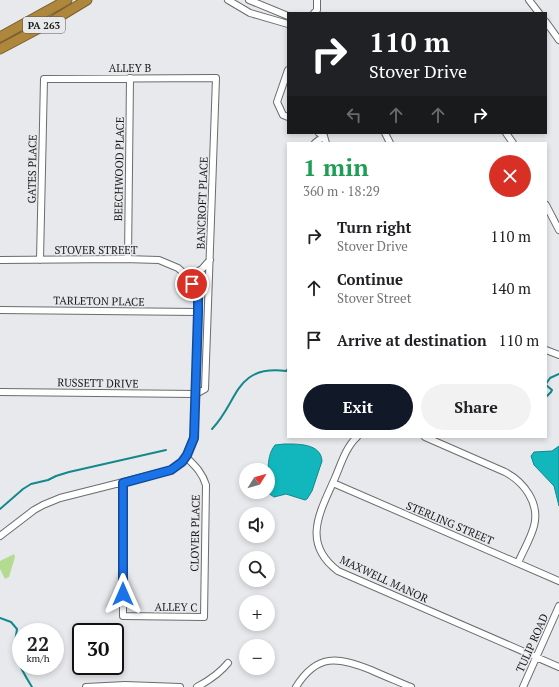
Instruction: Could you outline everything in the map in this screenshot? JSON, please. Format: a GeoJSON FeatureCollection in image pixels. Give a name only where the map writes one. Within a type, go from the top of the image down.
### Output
{"type":"FeatureCollection","features":[{"type":"Feature","properties":{"kind":"highway","name":"PA 263"},"geometry":{"type":"LineString","coordinates":[[0,37],[68,0]]}},
{"type":"Feature","properties":{"kind":"highway","name":"PA 263"},"geometry":{"type":"LineString","coordinates":[[0,49],[49,23],[87,0]]}},
{"type":"Feature","properties":{"kind":"street"},"geometry":{"type":"LineString","coordinates":[[228,0],[250,13],[287,24]]}},
{"type":"Feature","properties":{"kind":"street"},"geometry":{"type":"LineString","coordinates":[[249,0],[287,16]]}},
{"type":"Feature","properties":{"kind":"street"},"geometry":{"type":"LineString","coordinates":[[315,12],[317,10],[317,0]]}},
{"type":"Feature","properties":{"kind":"street"},"geometry":{"type":"LineString","coordinates":[[529,0],[538,12]]}},
{"type":"Feature","properties":{"kind":"street"},"geometry":{"type":"LineString","coordinates":[[547,23],[559,40]]}},
{"type":"Feature","properties":{"kind":"street"},"geometry":{"type":"LineString","coordinates":[[287,73],[277,102],[283,115],[287,117]]}},
{"type":"Feature","properties":{"kind":"street","name":"BEECHWOOD PLACE"},"geometry":{"type":"LineString","coordinates":[[128,259],[130,78]]}},
{"type":"Feature","properties":{"kind":"street","name":"ALLEY B"},"geometry":{"type":"LineString","coordinates":[[44,79],[216,78]]}},
{"type":"Feature","properties":{"kind":"street","name":"BANCROFT PLACE"},"geometry":{"type":"LineString","coordinates":[[196,394],[205,389],[216,78]]}},
{"type":"Feature","properties":{"kind":"street","name":"GATES PLACE"},"geometry":{"type":"LineString","coordinates":[[40,260],[44,79]]}},
{"type":"Feature","properties":{"kind":"street"},"geometry":{"type":"LineString","coordinates":[[316,142],[322,134]]}},
{"type":"Feature","properties":{"kind":"street"},"geometry":{"type":"LineString","coordinates":[[547,207],[559,230]]}},
{"type":"Feature","properties":{"kind":"street","name":"STOVER STREET"},"geometry":{"type":"LineString","coordinates":[[0,260],[151,259],[166,262],[178,268],[188,277],[196,291],[198,298],[198,312],[194,438],[191,449],[186,457]]}},
{"type":"Feature","properties":{"kind":"street"},"geometry":{"type":"LineString","coordinates":[[188,277],[202,269],[210,260]]}},
{"type":"Feature","properties":{"kind":"street","name":"TARLETON PLACE"},"geometry":{"type":"LineString","coordinates":[[0,310],[198,312]]}},
{"type":"Feature","properties":{"kind":"street"},"geometry":{"type":"LineString","coordinates":[[547,350],[559,356]]}},
{"type":"Feature","properties":{"kind":"street","name":"RUSSETT DRIVE"},"geometry":{"type":"LineString","coordinates":[[0,392],[196,394]]}},
{"type":"Feature","properties":{"kind":"street","name":"MAXWELL MANOR"},"geometry":{"type":"LineString","coordinates":[[356,438],[347,451],[319,514],[316,529],[319,547],[329,563],[338,571],[559,667]]}},
{"type":"Feature","properties":{"kind":"street"},"geometry":{"type":"LineString","coordinates":[[427,438],[505,472],[515,478],[524,487],[531,498],[535,512],[535,520],[534,526],[518,563]]}},
{"type":"Feature","properties":{"kind":"street"},"geometry":{"type":"LineString","coordinates":[[0,536],[43,505],[60,498],[165,473],[177,466],[186,457]]}},
{"type":"Feature","properties":{"kind":"street","name":"CLOVER PLACE"},"geometry":{"type":"LineString","coordinates":[[186,457],[203,475],[206,485],[204,618]]}},
{"type":"Feature","properties":{"kind":"street","name":"ALLEY C"},"geometry":{"type":"LineString","coordinates":[[123,483],[123,616],[204,618]]}},
{"type":"Feature","properties":{"kind":"street","name":"STERLING STREET"},"geometry":{"type":"LineString","coordinates":[[333,483],[559,582]]}},
{"type":"Feature","properties":{"kind":"street","name":"TULIP ROAD"},"geometry":{"type":"LineString","coordinates":[[523,687],[536,657],[556,620],[559,606]]}},
{"type":"Feature","properties":{"kind":"street"},"geometry":{"type":"LineString","coordinates":[[296,687],[308,670],[323,662],[338,660],[351,662],[411,687]]}},
{"type":"Feature","properties":{"kind":"street"},"geometry":{"type":"LineString","coordinates":[[196,687],[204,684],[228,663]]}},
{"type":"Feature","properties":{"kind":"street"},"geometry":{"type":"LineString","coordinates":[[86,687],[116,687],[125,685],[180,687]]}},
{"type":"Feature","properties":{"kind":"green space"},"geometry":{"type":"Polygon","coordinates":[[[14,554],[15,557],[9,577],[5,579],[0,569],[0,561],[14,554]]]}},
{"type":"Feature","properties":{"kind":"water"},"geometry":{"type":"Polygon","coordinates":[[[295,444],[308,446],[313,448],[321,455],[322,461],[312,491],[307,499],[305,500],[286,494],[275,497],[275,463],[268,463],[275,445],[295,444]]]}},
{"type":"Feature","properties":{"kind":"water"},"geometry":{"type":"Polygon","coordinates":[[[559,446],[559,506],[554,486],[534,465],[531,456],[534,452],[552,451],[559,446]]]}},
{"type":"Feature","properties":{"kind":"waterway"},"geometry":{"type":"LineString","coordinates":[[212,429],[247,379],[256,374],[269,371],[287,370]]}},
{"type":"Feature","properties":{"kind":"waterway"},"geometry":{"type":"LineString","coordinates":[[547,382],[550,378],[559,374]]}},
{"type":"Feature","properties":{"kind":"waterway"},"geometry":{"type":"LineString","coordinates":[[547,386],[552,390],[547,396]]}},
{"type":"Feature","properties":{"kind":"waterway"},"geometry":{"type":"LineString","coordinates":[[0,509],[31,484],[48,480],[69,472],[166,450]]}},
{"type":"Feature","properties":{"kind":"waterway"},"geometry":{"type":"LineString","coordinates":[[0,618],[11,622],[17,629],[15,646],[16,653],[23,673],[32,687]]}},
{"type":"Feature","properties":{"kind":"route"},"geometry":{"type":"LineString","coordinates":[[123,594],[123,483],[165,473],[171,470],[186,457],[193,442],[196,404],[198,298],[192,284]]}}]}
